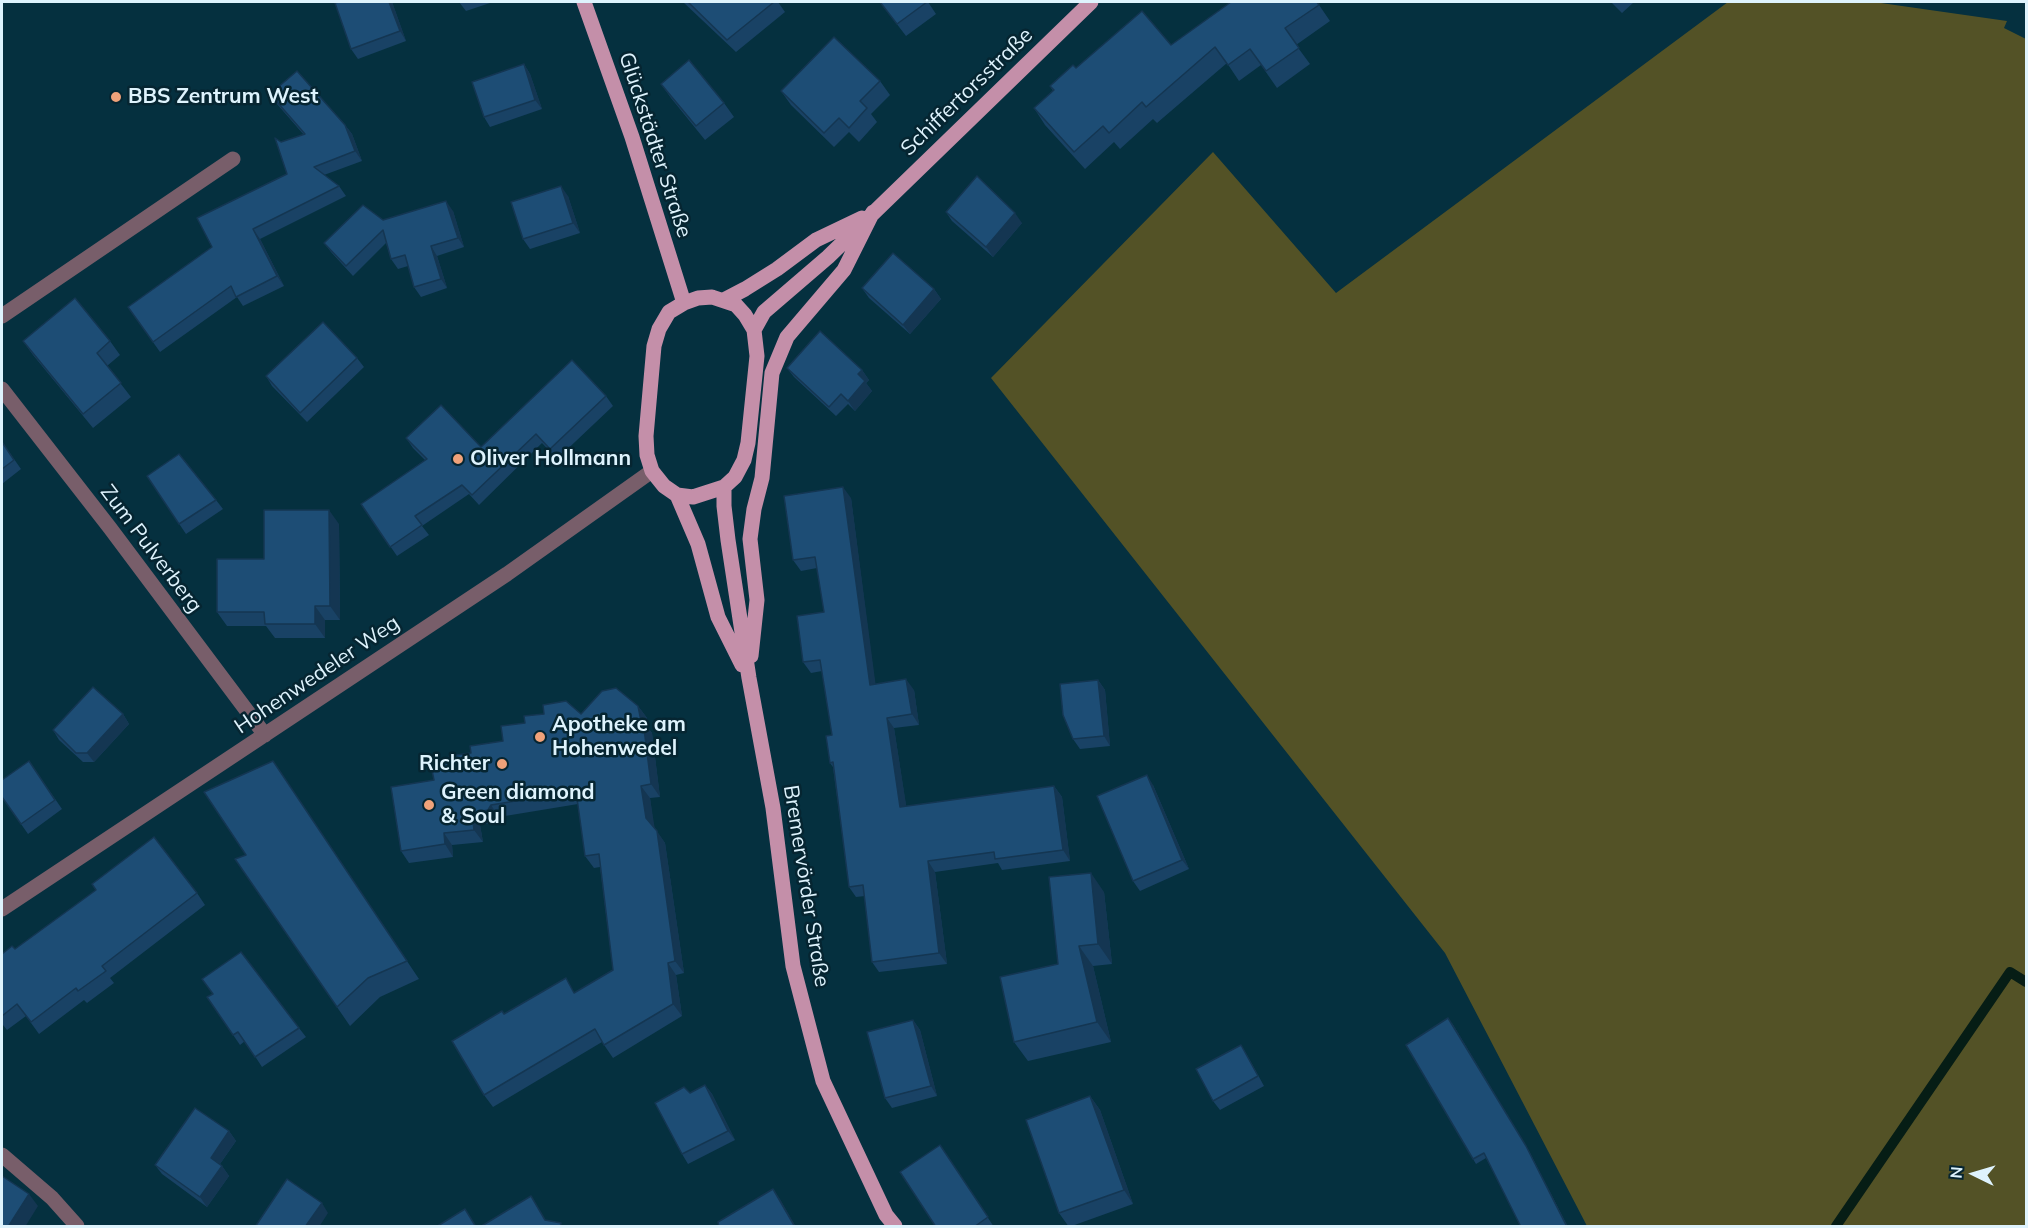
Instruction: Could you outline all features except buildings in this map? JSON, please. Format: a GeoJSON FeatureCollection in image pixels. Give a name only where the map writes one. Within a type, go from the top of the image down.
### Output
{"type":"FeatureCollection","features":[{"type":"Feature","properties":{"kind":"main road","name":"Glückstädter Straße"},"geometry":{"type":"LineString","coordinates":[[584,2],[632,137],[684,303]]}},
{"type":"Feature","properties":{"kind":"main road","name":"Schiffertorsstraße"},"geometry":{"type":"LineString","coordinates":[[754,330],[764,312],[828,257],[1091,2]]}},
{"type":"Feature","properties":{"kind":"main road"},"geometry":{"type":"LineString","coordinates":[[749,678],[757,600],[750,539],[754,509],[762,478],[772,373],[786,337],[844,270],[873,212]]}},
{"type":"Feature","properties":{"kind":"main road","name":"Schiffertorsstraße"},"geometry":{"type":"LineString","coordinates":[[724,300],[777,269],[816,240],[873,212]]}},
{"type":"Feature","properties":{"kind":"main road"},"geometry":{"type":"LineString","coordinates":[[712,297],[724,300],[736,305],[750,321],[754,330],[758,356],[748,443],[744,459],[735,477],[724,487],[693,497],[677,495],[664,486],[652,471],[647,455],[646,436],[654,346],[659,328],[669,312],[698,298],[712,297]]}},
{"type":"Feature","properties":{"kind":"main road","name":"Bremervörder Straße"},"geometry":{"type":"LineString","coordinates":[[724,487],[726,529],[749,678],[773,808],[794,966],[823,1081],[886,1215],[895,1227]]}},
{"type":"Feature","properties":{"kind":"main road","name":"Bremervörder Straße"},"geometry":{"type":"LineString","coordinates":[[677,495],[698,543],[718,617],[749,678]]}},
{"type":"Feature","properties":{"kind":"street"},"geometry":{"type":"LineString","coordinates":[[2,316],[233,159]]}},
{"type":"Feature","properties":{"kind":"street","name":"Zum Pulverberg"},"geometry":{"type":"LineString","coordinates":[[2,389],[110,528],[265,735]]}},
{"type":"Feature","properties":{"kind":"street","name":"Hohenwedeler Weg"},"geometry":{"type":"LineString","coordinates":[[2,909],[498,580],[652,471]]}},
{"type":"Feature","properties":{"kind":"street"},"geometry":{"type":"LineString","coordinates":[[2,1155],[52,1198],[77,1227]]}},
{"type":"Feature","properties":{"kind":"shaded area"},"geometry":{"type":"Polygon","coordinates":[[[1728,2],[1874,2],[2007,21],[2004,28],[2026,39],[2026,1226],[1587,1226],[1445,953],[991,378],[1213,152],[1336,293],[1728,2]]]}},
{"type":"Feature","properties":{"kind":"waterway"},"geometry":{"type":"LineString","coordinates":[[1836,1226],[2010,972],[2026,982]]}},
{"type":"Feature","properties":{"kind":"place","name":"BBS Zentrum West"},"geometry":{"type":"Point","coordinates":[116,97]}},
{"type":"Feature","properties":{"kind":"place","name":"Oliver Hollmann"},"geometry":{"type":"Point","coordinates":[458,459]}},
{"type":"Feature","properties":{"kind":"place","name":"Apotheke am Hohenwedel"},"geometry":{"type":"Point","coordinates":[540,737]}},
{"type":"Feature","properties":{"kind":"place","name":"Richter"},"geometry":{"type":"Point","coordinates":[502,764]}},
{"type":"Feature","properties":{"kind":"place","name":"Green diamond & Soul"},"geometry":{"type":"Point","coordinates":[429,805]}}]}
